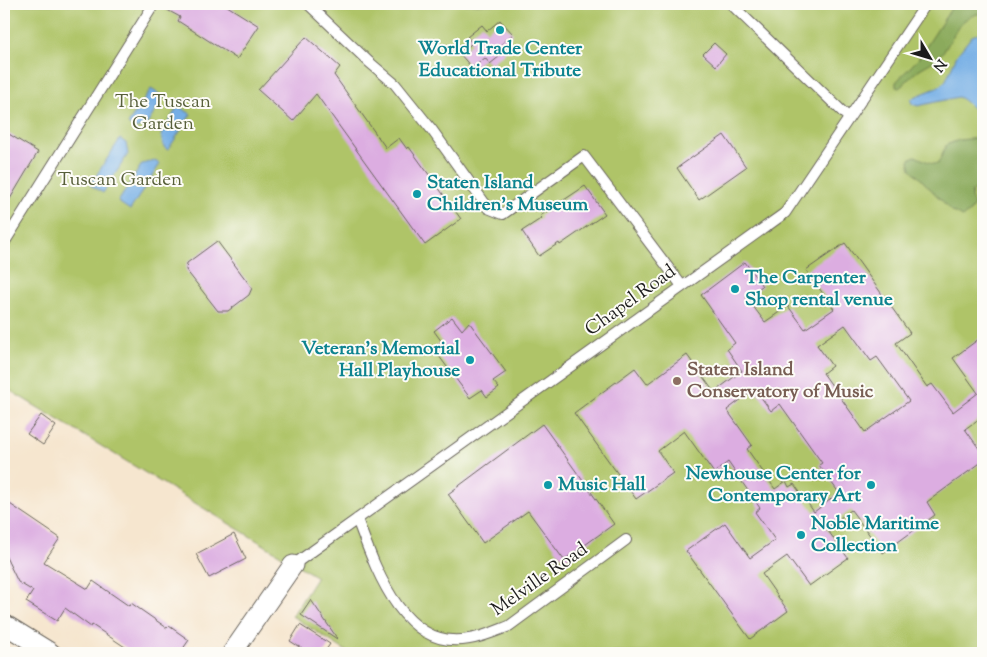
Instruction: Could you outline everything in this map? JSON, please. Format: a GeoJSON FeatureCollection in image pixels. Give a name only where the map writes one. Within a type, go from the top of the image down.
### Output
{"type":"FeatureCollection","features":[{"type":"Feature","properties":{"kind":"street"},"geometry":{"type":"LineString","coordinates":[[232,653],[293,565]]}},
{"type":"Feature","properties":{"kind":"street"},"geometry":{"type":"LineString","coordinates":[[4,624],[51,653]]}},
{"type":"Feature","properties":{"kind":"lane"},"geometry":{"type":"LineString","coordinates":[[4,243],[154,4]]}},
{"type":"Feature","properties":{"kind":"lane"},"geometry":{"type":"LineString","coordinates":[[308,4],[395,84],[432,130],[488,208],[503,214],[584,156],[682,286]]}},
{"type":"Feature","properties":{"kind":"lane"},"geometry":{"type":"LineString","coordinates":[[731,4],[849,118]]}},
{"type":"Feature","properties":{"kind":"lane","name":"Chapel Road"},"geometry":{"type":"LineString","coordinates":[[293,565],[784,213],[926,4]]}},
{"type":"Feature","properties":{"kind":"lane","name":"Melville Road"},"geometry":{"type":"LineString","coordinates":[[358,519],[374,564],[405,615],[418,628],[433,635],[452,640],[468,640],[509,626],[626,540]]}},
{"type":"Feature","properties":{"kind":"green space"},"geometry":{"type":"Polygon","coordinates":[[[4,4],[983,4],[983,653],[349,653],[292,616],[317,577],[4,387],[4,4]]]}},
{"type":"Feature","properties":{"kind":"green space"},"geometry":{"type":"Polygon","coordinates":[[[954,4],[983,4],[983,13],[974,15],[962,23],[938,57],[916,72],[899,88],[896,87],[896,82],[918,59],[954,4]]]}},
{"type":"Feature","properties":{"kind":"green space"},"geometry":{"type":"Polygon","coordinates":[[[983,135],[983,192],[977,189],[972,191],[971,198],[974,205],[969,213],[962,217],[953,212],[911,169],[909,161],[915,156],[933,164],[938,164],[946,145],[959,140],[980,138],[983,135]]]}},
{"type":"Feature","properties":{"kind":"water"},"geometry":{"type":"Polygon","coordinates":[[[983,32],[983,116],[958,97],[918,106],[912,104],[911,100],[914,97],[939,87],[946,80],[957,55],[972,36],[983,32]]]}},
{"type":"Feature","properties":{"kind":"water"},"geometry":{"type":"Polygon","coordinates":[[[151,89],[164,97],[146,126],[135,129],[128,124],[151,89]]]}},
{"type":"Feature","properties":{"kind":"water"},"geometry":{"type":"Polygon","coordinates":[[[178,106],[191,114],[168,150],[164,147],[161,135],[178,106]]]}},
{"type":"Feature","properties":{"kind":"water"},"geometry":{"type":"Polygon","coordinates":[[[120,139],[126,143],[128,154],[103,193],[90,185],[120,139]]]}},
{"type":"Feature","properties":{"kind":"water"},"geometry":{"type":"Polygon","coordinates":[[[155,161],[160,164],[130,210],[118,202],[142,164],[155,161]]]}},
{"type":"Feature","properties":{"kind":"building"},"geometry":{"type":"Polygon","coordinates":[[[161,4],[224,4],[259,26],[237,59],[178,21],[180,17],[160,6],[161,4]]]}},
{"type":"Feature","properties":{"kind":"building","name":"World Trade Center Educational Tribute"},"geometry":{"type":"Polygon","coordinates":[[[500,20],[513,34],[499,46],[505,52],[490,64],[485,58],[472,68],[460,54],[472,43],[467,37],[482,25],[487,31],[500,20]]]}},
{"type":"Feature","properties":{"kind":"building"},"geometry":{"type":"Polygon","coordinates":[[[306,37],[340,67],[334,75],[386,148],[399,138],[407,149],[409,147],[461,219],[425,245],[316,94],[293,121],[258,90],[306,37]]]}},
{"type":"Feature","properties":{"kind":"building"},"geometry":{"type":"Polygon","coordinates":[[[714,43],[726,54],[716,66],[703,54],[714,43]]]}},
{"type":"Feature","properties":{"kind":"building"},"geometry":{"type":"Polygon","coordinates":[[[4,131],[38,152],[4,209],[4,131]]]}},
{"type":"Feature","properties":{"kind":"building"},"geometry":{"type":"Polygon","coordinates":[[[724,135],[746,167],[699,200],[677,168],[724,135]]]}},
{"type":"Feature","properties":{"kind":"building"},"geometry":{"type":"Polygon","coordinates":[[[585,186],[605,214],[560,245],[559,243],[539,256],[522,231],[542,218],[540,216],[585,186]]]}},
{"type":"Feature","properties":{"kind":"building"},"geometry":{"type":"Polygon","coordinates":[[[217,241],[252,288],[249,295],[228,311],[218,311],[186,270],[187,263],[217,241]]]}},
{"type":"Feature","properties":{"kind":"building"},"geometry":{"type":"Polygon","coordinates":[[[845,243],[910,333],[896,343],[927,387],[932,384],[953,412],[978,393],[953,358],[983,336],[983,416],[965,429],[983,454],[983,461],[927,502],[935,515],[883,553],[851,510],[826,528],[848,558],[809,586],[787,556],[762,574],[788,611],[750,639],[686,551],[725,523],[750,558],[775,540],[755,512],[760,508],[728,462],[714,473],[684,431],[658,451],[673,473],[636,499],[574,413],[635,368],[647,384],[687,355],[714,392],[742,371],[727,349],[735,343],[701,295],[745,262],[762,286],[746,297],[765,322],[788,306],[805,329],[834,309],[806,270],[845,243]],[[845,325],[817,345],[832,366],[823,373],[865,432],[909,401],[877,357],[871,361],[845,325]],[[755,389],[727,410],[752,445],[747,449],[775,489],[786,481],[789,487],[794,484],[814,512],[839,493],[819,465],[822,463],[780,404],[771,411],[755,389]]]}},
{"type":"Feature","properties":{"kind":"building","name":"Veteran’s Memorial Hall Playhouse"},"geometry":{"type":"Polygon","coordinates":[[[452,317],[462,330],[469,322],[506,372],[493,381],[499,388],[487,397],[482,390],[470,398],[433,348],[442,342],[434,331],[452,317]]]}},
{"type":"Feature","properties":{"kind":"building"},"geometry":{"type":"Polygon","coordinates":[[[41,415],[56,426],[43,445],[27,434],[41,415]]]}},
{"type":"Feature","properties":{"kind":"building","name":"Music Hall"},"geometry":{"type":"Polygon","coordinates":[[[542,424],[614,524],[564,560],[528,511],[483,543],[448,494],[542,424]]]}},
{"type":"Feature","properties":{"kind":"building"},"geometry":{"type":"Polygon","coordinates":[[[4,500],[60,538],[44,562],[88,589],[93,581],[129,606],[131,603],[167,628],[169,626],[189,640],[180,653],[134,653],[92,625],[91,627],[65,608],[57,621],[26,602],[33,591],[18,582],[4,553],[4,500]]]}},
{"type":"Feature","properties":{"kind":"building"},"geometry":{"type":"Polygon","coordinates":[[[234,534],[246,559],[209,578],[196,554],[234,534]]]}},
{"type":"Feature","properties":{"kind":"building"},"geometry":{"type":"Polygon","coordinates":[[[311,600],[337,638],[337,639],[301,615],[311,600]]]}},
{"type":"Feature","properties":{"kind":"building"},"geometry":{"type":"Polygon","coordinates":[[[300,625],[330,644],[324,653],[309,653],[290,641],[300,625]]]}},
{"type":"Feature","properties":{"kind":"place","name":"World Trade Center Educational Tribute"},"geometry":{"type":"Point","coordinates":[500,30]}},
{"type":"Feature","properties":{"kind":"place","name":"Staten Island Children’s Museum"},"geometry":{"type":"Point","coordinates":[417,194]}},
{"type":"Feature","properties":{"kind":"place","name":"The Carpenter Shop rental venue"},"geometry":{"type":"Point","coordinates":[735,289]}},
{"type":"Feature","properties":{"kind":"place","name":"Veteran’s Memorial Hall Playhouse"},"geometry":{"type":"Point","coordinates":[470,360]}},
{"type":"Feature","properties":{"kind":"place","name":"Staten Island Conservatory of Music"},"geometry":{"type":"Point","coordinates":[677,381]}},
{"type":"Feature","properties":{"kind":"place","name":"Music Hall"},"geometry":{"type":"Point","coordinates":[548,485]}},
{"type":"Feature","properties":{"kind":"place","name":"Newhouse Center for Contemporary Art"},"geometry":{"type":"Point","coordinates":[871,485]}},
{"type":"Feature","properties":{"kind":"place","name":"Noble Maritime Collection"},"geometry":{"type":"Point","coordinates":[801,535]}},
{"type":"Feature","properties":{"kind":"park label","name":"The Tuscan Garden"},"geometry":{"type":"Point","coordinates":[163,113]}},
{"type":"Feature","properties":{"kind":"park label","name":"Tuscan Garden"},"geometry":{"type":"Point","coordinates":[120,180]}}]}
